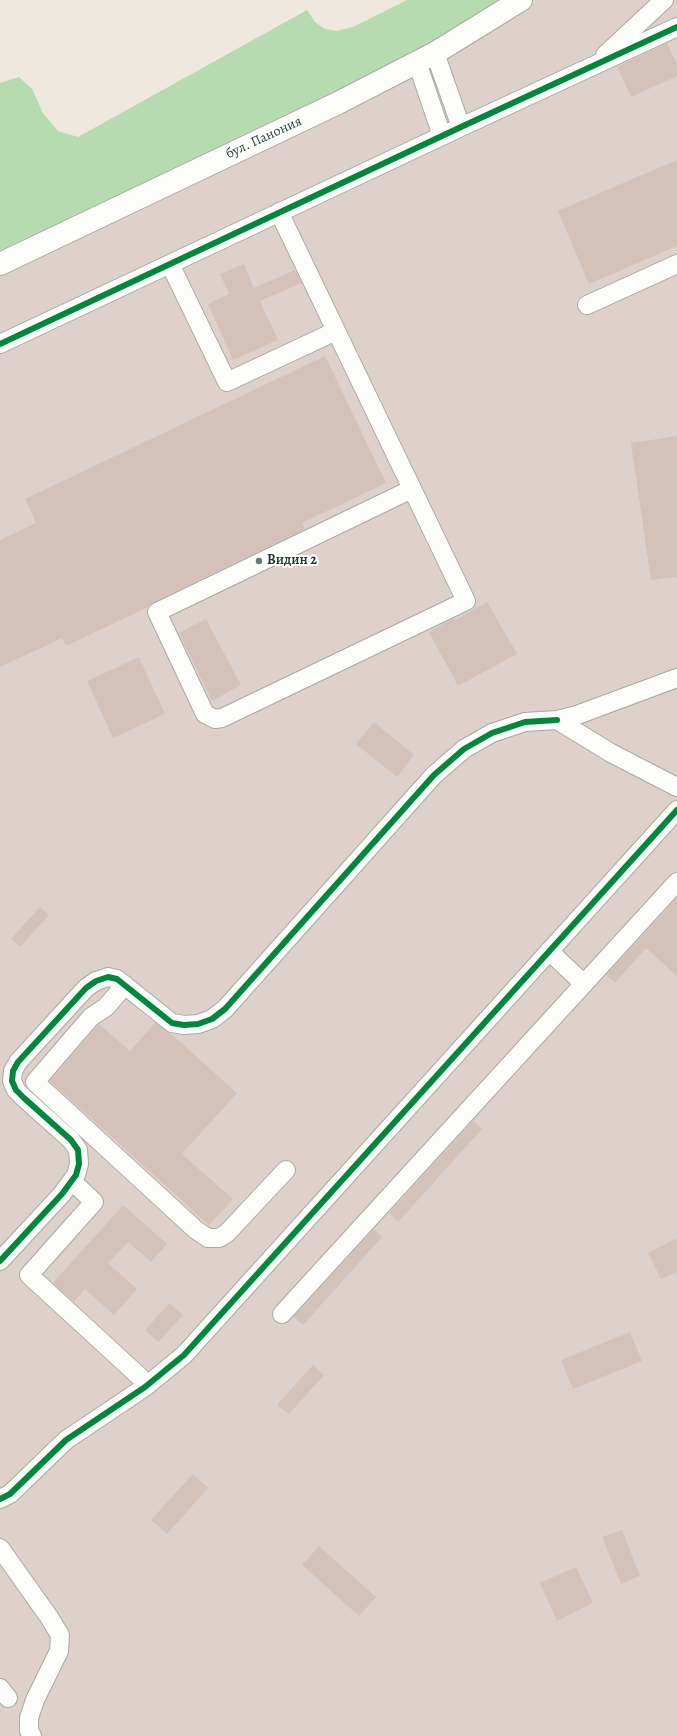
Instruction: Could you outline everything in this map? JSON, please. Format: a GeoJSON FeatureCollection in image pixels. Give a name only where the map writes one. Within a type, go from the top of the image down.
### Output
{"type":"FeatureCollection","features":[{"type":"Feature","properties":{"kind":"main road","name":"бул. Панония"},"geometry":{"type":"LineString","coordinates":[[0,264],[338,103],[426,58],[521,0]]}},
{"type":"Feature","properties":{"kind":"street"},"geometry":{"type":"LineString","coordinates":[[593,66],[664,0]]}},
{"type":"Feature","properties":{"kind":"street"},"geometry":{"type":"LineString","coordinates":[[0,344],[279,212],[677,27]]}},
{"type":"Feature","properties":{"kind":"street"},"geometry":{"type":"LineString","coordinates":[[426,58],[461,127]]}},
{"type":"Feature","properties":{"kind":"street"},"geometry":{"type":"LineString","coordinates":[[426,58],[442,136]]}},
{"type":"Feature","properties":{"kind":"street"},"geometry":{"type":"LineString","coordinates":[[279,212],[466,601],[222,718],[215,720],[205,714],[157,612],[412,489]]}},
{"type":"Feature","properties":{"kind":"street"},"geometry":{"type":"LineString","coordinates":[[170,264],[227,382],[336,331]]}},
{"type":"Feature","properties":{"kind":"street"},"geometry":{"type":"LineString","coordinates":[[587,306],[677,264]]}},
{"type":"Feature","properties":{"kind":"street"},"geometry":{"type":"LineString","coordinates":[[0,1261],[76,1175],[79,1164],[78,1150],[71,1140],[16,1090],[12,1081],[13,1071],[18,1062],[86,988],[96,981],[108,977],[125,985],[161,1016],[172,1023],[184,1025],[198,1024],[212,1019],[225,1009],[434,775],[464,748],[492,733],[525,722],[557,720],[577,715],[677,678]]}},
{"type":"Feature","properties":{"kind":"street"},"geometry":{"type":"LineString","coordinates":[[557,720],[611,753],[677,787]]}},
{"type":"Feature","properties":{"kind":"street"},"geometry":{"type":"LineString","coordinates":[[0,1499],[10,1494],[66,1440],[145,1387],[184,1355],[677,810]]}},
{"type":"Feature","properties":{"kind":"street"},"geometry":{"type":"LineString","coordinates":[[282,1314],[677,882]]}},
{"type":"Feature","properties":{"kind":"street"},"geometry":{"type":"LineString","coordinates":[[549,951],[584,984]]}},
{"type":"Feature","properties":{"kind":"street"},"geometry":{"type":"LineString","coordinates":[[125,985],[106,1007],[91,1016],[35,1082],[196,1230],[208,1238],[219,1238],[227,1233],[286,1170]]}},
{"type":"Feature","properties":{"kind":"street"},"geometry":{"type":"LineString","coordinates":[[72,1181],[94,1202],[29,1275],[140,1377]]}},
{"type":"Feature","properties":{"kind":"street"},"geometry":{"type":"LineString","coordinates":[[0,1548],[32,1591],[60,1636],[60,1652],[35,1700],[29,1718],[32,1736]]}},
{"type":"Feature","properties":{"kind":"shaded area"},"geometry":{"type":"Polygon","coordinates":[[[521,0],[677,0],[677,1736],[0,1736],[0,264],[521,0]]]}},
{"type":"Feature","properties":{"kind":"green space"},"geometry":{"type":"Polygon","coordinates":[[[407,0],[521,0],[0,264],[0,83],[19,77],[32,89],[43,113],[58,131],[78,137],[307,10],[315,22],[325,29],[337,31],[353,27],[407,0]]]}},
{"type":"Feature","properties":{"kind":"building"},"geometry":{"type":"Polygon","coordinates":[[[667,43],[677,64],[677,76],[631,97],[617,67],[667,43]]]}},
{"type":"Feature","properties":{"kind":"building"},"geometry":{"type":"Polygon","coordinates":[[[677,160],[677,246],[589,284],[558,211],[677,160]]]}},
{"type":"Feature","properties":{"kind":"building"},"geometry":{"type":"Polygon","coordinates":[[[244,264],[254,288],[295,270],[302,283],[260,301],[278,340],[233,360],[208,304],[229,294],[220,274],[244,264]]]}},
{"type":"Feature","properties":{"kind":"building"},"geometry":{"type":"Polygon","coordinates":[[[325,356],[386,483],[302,523],[305,529],[152,603],[148,607],[66,646],[62,638],[0,667],[0,540],[36,523],[25,499],[325,356]]]}},
{"type":"Feature","properties":{"kind":"building"},"geometry":{"type":"Polygon","coordinates":[[[677,436],[677,577],[651,580],[631,443],[677,436]]]}},
{"type":"Feature","properties":{"kind":"building"},"geometry":{"type":"Polygon","coordinates":[[[487,602],[517,654],[458,686],[429,632],[454,618],[455,620],[487,602]]]}},
{"type":"Feature","properties":{"kind":"building"},"geometry":{"type":"Polygon","coordinates":[[[206,619],[241,685],[212,701],[179,633],[206,619]]]}},
{"type":"Feature","properties":{"kind":"building"},"geometry":{"type":"Polygon","coordinates":[[[139,657],[165,714],[113,738],[87,681],[139,657]]]}},
{"type":"Feature","properties":{"kind":"building"},"geometry":{"type":"Polygon","coordinates":[[[374,722],[414,755],[397,777],[356,744],[374,722]]]}},
{"type":"Feature","properties":{"kind":"building"},"geometry":{"type":"Polygon","coordinates":[[[677,898],[677,976],[646,948],[615,983],[606,975],[677,898]]]}},
{"type":"Feature","properties":{"kind":"building"},"geometry":{"type":"Polygon","coordinates":[[[40,907],[49,915],[20,947],[11,939],[40,907]]]}},
{"type":"Feature","properties":{"kind":"building"},"geometry":{"type":"Polygon","coordinates":[[[155,1023],[170,1033],[237,1093],[182,1154],[233,1199],[209,1225],[50,1081],[99,1024],[130,1051],[155,1023]]]}},
{"type":"Feature","properties":{"kind":"building"},"geometry":{"type":"Polygon","coordinates":[[[473,1121],[482,1129],[398,1222],[389,1213],[473,1121]]]}},
{"type":"Feature","properties":{"kind":"building"},"geometry":{"type":"Polygon","coordinates":[[[123,1205],[167,1244],[151,1262],[128,1242],[108,1263],[137,1289],[114,1315],[85,1289],[74,1302],[53,1283],[123,1205]]]}},
{"type":"Feature","properties":{"kind":"building"},"geometry":{"type":"Polygon","coordinates":[[[374,1229],[382,1237],[303,1325],[293,1317],[374,1229]]]}},
{"type":"Feature","properties":{"kind":"building"},"geometry":{"type":"Polygon","coordinates":[[[677,1238],[677,1272],[661,1279],[648,1253],[677,1238]]]}},
{"type":"Feature","properties":{"kind":"building"},"geometry":{"type":"Polygon","coordinates":[[[169,1303],[183,1315],[158,1342],[145,1330],[169,1303]]]}},
{"type":"Feature","properties":{"kind":"building"},"geometry":{"type":"Polygon","coordinates":[[[630,1332],[642,1361],[573,1389],[561,1360],[630,1332]]]}},
{"type":"Feature","properties":{"kind":"building"},"geometry":{"type":"Polygon","coordinates":[[[313,1365],[324,1375],[289,1414],[277,1405],[313,1365]]]}},
{"type":"Feature","properties":{"kind":"building"},"geometry":{"type":"Polygon","coordinates":[[[193,1474],[208,1488],[167,1534],[151,1520],[193,1474]]]}},
{"type":"Feature","properties":{"kind":"building"},"geometry":{"type":"Polygon","coordinates":[[[622,1530],[640,1576],[621,1584],[602,1537],[622,1530]]]}},
{"type":"Feature","properties":{"kind":"building"},"geometry":{"type":"Polygon","coordinates":[[[319,1546],[376,1597],[359,1616],[302,1565],[319,1546]]]}},
{"type":"Feature","properties":{"kind":"building"},"geometry":{"type":"Polygon","coordinates":[[[576,1567],[593,1603],[557,1621],[540,1583],[576,1567]]]}},
{"type":"Feature","properties":{"kind":"cycle path"},"geometry":{"type":"LineString","coordinates":[[0,344],[677,27]]}},
{"type":"Feature","properties":{"kind":"cycle path"},"geometry":{"type":"LineString","coordinates":[[0,1261],[62,1194],[76,1175],[79,1164],[78,1150],[71,1140],[16,1090],[12,1081],[13,1071],[18,1062],[86,988],[96,981],[108,977],[117,979],[172,1023],[184,1025],[198,1024],[212,1019],[225,1009],[434,775],[464,749],[492,733],[525,722],[557,720]]}},
{"type":"Feature","properties":{"kind":"cycle path"},"geometry":{"type":"LineString","coordinates":[[0,1499],[10,1494],[66,1440],[145,1387],[184,1355],[677,810]]}},
{"type":"Feature","properties":{"kind":"place","name":"Видин 2"},"geometry":{"type":"Point","coordinates":[259,561]}}]}
